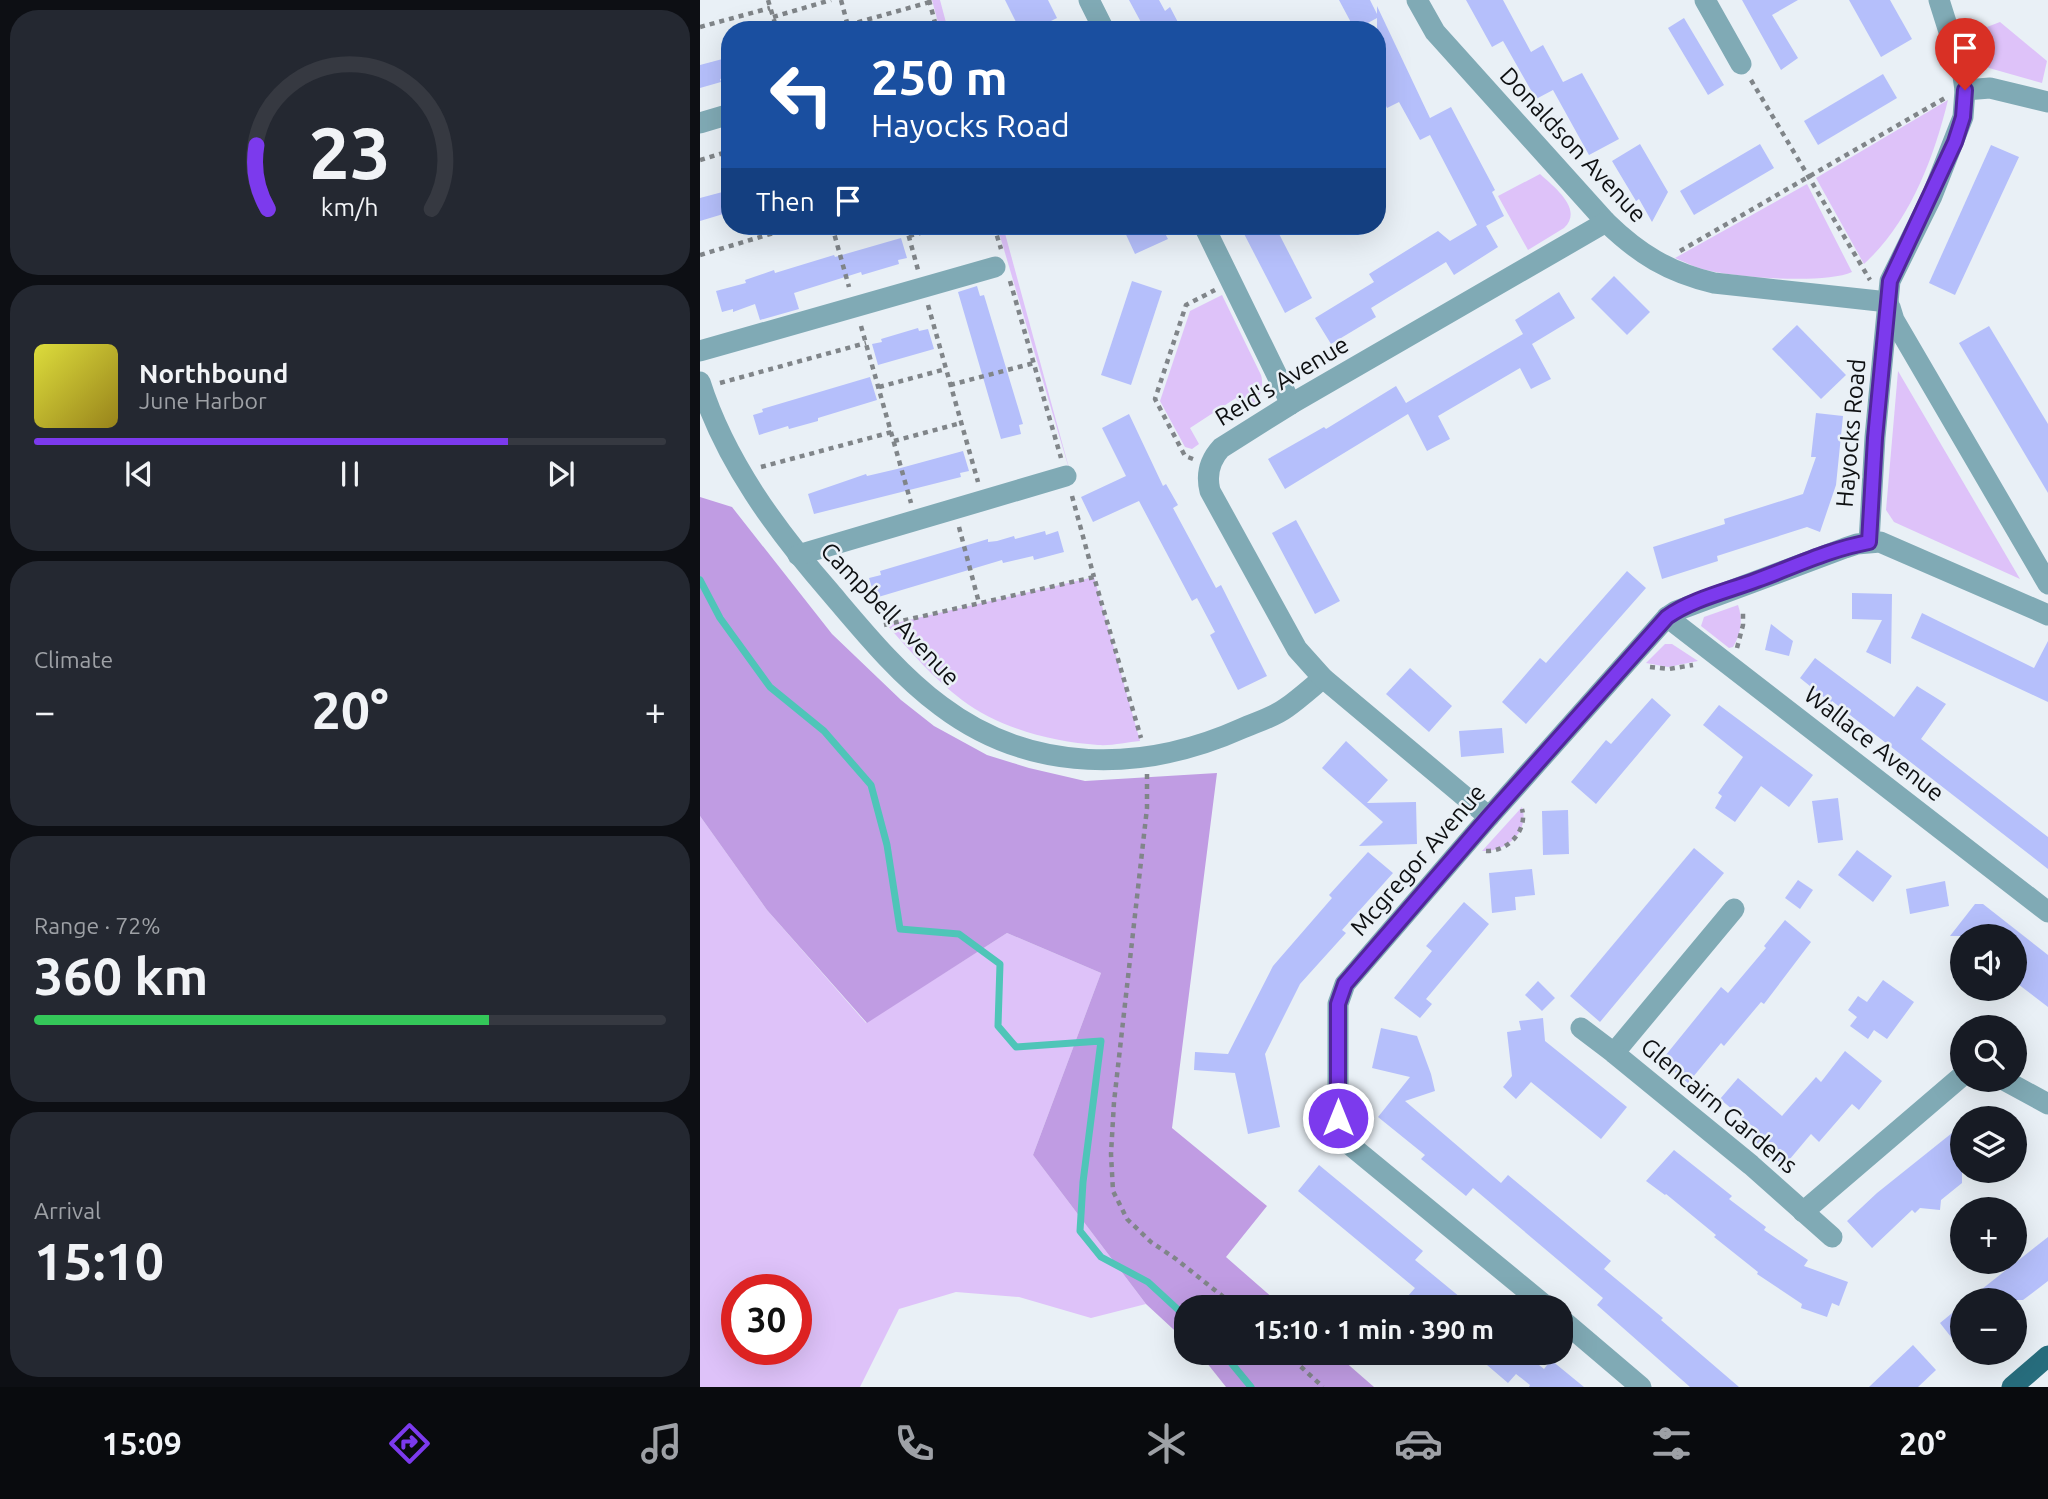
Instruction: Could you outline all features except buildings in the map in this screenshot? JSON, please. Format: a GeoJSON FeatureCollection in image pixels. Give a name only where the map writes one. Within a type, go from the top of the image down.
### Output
{"type":"FeatureCollection","features":[{"type":"Feature","properties":{"kind":"main road"},"geometry":{"type":"LineString","coordinates":[[2012,1387],[2048,1356]]}},
{"type":"Feature","properties":{"kind":"street"},"geometry":{"type":"LineString","coordinates":[[1089,0],[1100,21]]}},
{"type":"Feature","properties":{"kind":"street","name":"Donaldson Avenue"},"geometry":{"type":"LineString","coordinates":[[1417,0],[1436,32],[1606,222],[1629,245],[1658,264],[1686,277],[1713,284],[1888,302]]}},
{"type":"Feature","properties":{"kind":"street"},"geometry":{"type":"LineString","coordinates":[[1705,0],[1741,64]]}},
{"type":"Feature","properties":{"kind":"street","name":"Hayocks Road"},"geometry":{"type":"LineString","coordinates":[[1939,0],[1965,90],[1963,117],[1932,196],[1894,272],[1888,302],[1875,438],[1869,542],[1890,545],[2048,615]]}},
{"type":"Feature","properties":{"kind":"street"},"geometry":{"type":"LineString","coordinates":[[1965,90],[1990,89],[2048,100]]}},
{"type":"Feature","properties":{"kind":"street"},"geometry":{"type":"LineString","coordinates":[[700,123],[721,117]]}},
{"type":"Feature","properties":{"kind":"street","name":"Reid's Avenue"},"geometry":{"type":"LineString","coordinates":[[1489,817],[1323,678],[1297,649],[1210,491],[1210,466],[1213,456],[1221,448],[1292,404],[1606,222]]}},
{"type":"Feature","properties":{"kind":"street"},"geometry":{"type":"LineString","coordinates":[[1209,235],[1292,404]]}},
{"type":"Feature","properties":{"kind":"street"},"geometry":{"type":"LineString","coordinates":[[700,351],[1002,265]]}},
{"type":"Feature","properties":{"kind":"street"},"geometry":{"type":"LineString","coordinates":[[1888,302],[1894,320],[2048,584]]}},
{"type":"Feature","properties":{"kind":"street","name":"Campbell Avenue"},"geometry":{"type":"LineString","coordinates":[[701,385],[721,439],[798,555],[863,631],[912,681],[941,706],[979,730],[1003,741],[1058,757],[1147,758],[1176,753],[1224,737],[1285,710],[1323,678]]}},
{"type":"Feature","properties":{"kind":"street"},"geometry":{"type":"LineString","coordinates":[[798,555],[1066,476]]}},
{"type":"Feature","properties":{"kind":"street","name":"Mcgregor Avenue"},"geometry":{"type":"LineString","coordinates":[[1532,1295],[1350,1145],[1340,1133],[1338,1004],[1345,984],[1667,617],[1737,587],[1869,542]]}},
{"type":"Feature","properties":{"kind":"street","name":"Wallace Avenue"},"geometry":{"type":"LineString","coordinates":[[1667,617],[2048,912]]}},
{"type":"Feature","properties":{"kind":"street","name":"Glencairn Gardens"},"geometry":{"type":"LineString","coordinates":[[1734,909],[1614,1052],[1740,1156],[1832,1237]]}},
{"type":"Feature","properties":{"kind":"street"},"geometry":{"type":"LineString","coordinates":[[1581,1028],[1614,1052]]}},
{"type":"Feature","properties":{"kind":"street","name":"Glencairn Gardens"},"geometry":{"type":"LineString","coordinates":[[1803,1212],[1950,1086]]}},
{"type":"Feature","properties":{"kind":"street"},"geometry":{"type":"LineString","coordinates":[[2026,1092],[2048,1104]]}},
{"type":"Feature","properties":{"kind":"street"},"geometry":{"type":"LineString","coordinates":[[1573,1329],[1642,1387]]}},
{"type":"Feature","properties":{"kind":"path"},"geometry":{"type":"LineString","coordinates":[[768,0],[774,21]]}},
{"type":"Feature","properties":{"kind":"path"},"geometry":{"type":"LineString","coordinates":[[773,17],[831,0]]}},
{"type":"Feature","properties":{"kind":"path"},"geometry":{"type":"LineString","coordinates":[[841,0],[847,21]]}},
{"type":"Feature","properties":{"kind":"path"},"geometry":{"type":"LineString","coordinates":[[867,21],[929,1],[935,21]]}},
{"type":"Feature","properties":{"kind":"path"},"geometry":{"type":"LineString","coordinates":[[722,21],[771,8]]}},
{"type":"Feature","properties":{"kind":"path"},"geometry":{"type":"LineString","coordinates":[[700,27],[721,21]]}},
{"type":"Feature","properties":{"kind":"path"},"geometry":{"type":"LineString","coordinates":[[1741,64],[1863,272],[1888,302]]}},
{"type":"Feature","properties":{"kind":"path"},"geometry":{"type":"LineString","coordinates":[[1658,264],[1950,95],[1965,90]]}},
{"type":"Feature","properties":{"kind":"path"},"geometry":{"type":"LineString","coordinates":[[700,160],[721,154]]}},
{"type":"Feature","properties":{"kind":"path"},"geometry":{"type":"LineString","coordinates":[[700,255],[767,235]]}},
{"type":"Feature","properties":{"kind":"path"},"geometry":{"type":"LineString","coordinates":[[834,235],[916,520]]}},
{"type":"Feature","properties":{"kind":"path"},"geometry":{"type":"LineString","coordinates":[[913,235],[909,236],[983,500]]}},
{"type":"Feature","properties":{"kind":"path"},"geometry":{"type":"LineString","coordinates":[[996,235],[1002,265],[1034,363],[1147,758],[1147,808],[1114,1102],[1111,1154],[1113,1191],[1127,1219],[1150,1242],[1176,1258],[1221,1295]]}},
{"type":"Feature","properties":{"kind":"path"},"geometry":{"type":"LineString","coordinates":[[1210,466],[1185,456],[1155,399],[1186,305],[1232,281]]}},
{"type":"Feature","properties":{"kind":"path"},"geometry":{"type":"LineString","coordinates":[[701,385],[866,343]]}},
{"type":"Feature","properties":{"kind":"path"},"geometry":{"type":"LineString","coordinates":[[950,385],[1034,363]]}},
{"type":"Feature","properties":{"kind":"path"},"geometry":{"type":"LineString","coordinates":[[879,387],[946,369]]}},
{"type":"Feature","properties":{"kind":"path"},"geometry":{"type":"LineString","coordinates":[[894,441],[961,423]]}},
{"type":"Feature","properties":{"kind":"path"},"geometry":{"type":"LineString","coordinates":[[742,472],[891,432]]}},
{"type":"Feature","properties":{"kind":"path"},"geometry":{"type":"LineString","coordinates":[[954,509],[979,603]]}},
{"type":"Feature","properties":{"kind":"path"},"geometry":{"type":"LineString","coordinates":[[863,631],[1094,577]]}},
{"type":"Feature","properties":{"kind":"path"},"geometry":{"type":"LineString","coordinates":[[1629,660],[1645,666],[1669,669],[1720,658],[1739,645],[1744,625],[1743,607],[1737,587]]}},
{"type":"Feature","properties":{"kind":"path"},"geometry":{"type":"LineString","coordinates":[[1299,1365],[1322,1387]]}},
{"type":"Feature","properties":{"kind":"shaded area"},"geometry":{"type":"Polygon","coordinates":[[[932,0],[940,0],[946,21],[938,21],[932,0]]]}},
{"type":"Feature","properties":{"kind":"shaded area"},"geometry":{"type":"Polygon","coordinates":[[[2000,22],[2047,61],[2042,83],[1989,68],[1978,61],[1966,35],[2000,22]]]}},
{"type":"Feature","properties":{"kind":"shaded area"},"geometry":{"type":"Polygon","coordinates":[[[1948,100],[1918,188],[1894,229],[1864,264],[1816,178],[1948,100]]]}},
{"type":"Feature","properties":{"kind":"shaded area"},"geometry":{"type":"Polygon","coordinates":[[[1540,174],[1565,199],[1571,213],[1564,228],[1528,250],[1498,196],[1540,174]]]}},
{"type":"Feature","properties":{"kind":"shaded area"},"geometry":{"type":"Polygon","coordinates":[[[1807,184],[1852,272],[1823,278],[1762,278],[1706,270],[1675,258],[1807,184]]]}},
{"type":"Feature","properties":{"kind":"shaded area"},"geometry":{"type":"Polygon","coordinates":[[[1000,235],[1005,235],[1072,479],[1000,235]]]}},
{"type":"Feature","properties":{"kind":"shaded area"},"geometry":{"type":"Polygon","coordinates":[[[1222,295],[1261,375],[1261,390],[1257,400],[1245,412],[1236,398],[1190,428],[1199,444],[1192,449],[1185,447],[1160,401],[1190,311],[1222,295]]]}},
{"type":"Feature","properties":{"kind":"shaded area"},"geometry":{"type":"Polygon","coordinates":[[[1898,371],[2020,579],[1894,522],[1886,510],[1898,371]]]}},
{"type":"Feature","properties":{"kind":"shaded area"},"geometry":{"type":"Polygon","coordinates":[[[700,497],[732,507],[832,634],[901,700],[934,726],[987,755],[1085,781],[1217,773],[1172,1128],[1267,1206],[1226,1257],[1269,1295],[1174,1295],[1174,1330],[1146,1304],[1033,1155],[1101,973],[1007,933],[867,1023],[767,910],[700,816],[700,497]]]}},
{"type":"Feature","properties":{"kind":"shaded area"},"geometry":{"type":"Polygon","coordinates":[[[1094,577],[1140,741],[1103,745],[1080,743],[1045,737],[1009,726],[962,700],[923,664],[887,625],[1094,577]]]}},
{"type":"Feature","properties":{"kind":"shaded area"},"geometry":{"type":"Polygon","coordinates":[[[1738,605],[1741,621],[1739,632],[1733,647],[1729,648],[1701,626],[1704,617],[1738,605]]]}},
{"type":"Feature","properties":{"kind":"shaded area"},"geometry":{"type":"Polygon","coordinates":[[[1665,644],[1672,644],[1698,661],[1668,667],[1646,663],[1665,644]]]}},
{"type":"Feature","properties":{"kind":"shaded area"},"geometry":{"type":"Polygon","coordinates":[[[1522,807],[1522,825],[1514,839],[1499,848],[1482,851],[1522,807]]]}},
{"type":"Feature","properties":{"kind":"shaded area"},"geometry":{"type":"Polygon","coordinates":[[[700,816],[767,910],[866,1023],[1007,933],[1101,973],[1033,1155],[1146,1304],[1091,1318],[1019,1297],[956,1292],[899,1309],[860,1387],[700,1387],[700,816]]]}},
{"type":"Feature","properties":{"kind":"shaded area"},"geometry":{"type":"Polygon","coordinates":[[[1209,1365],[1349,1365],[1374,1387],[1226,1387],[1209,1365]]]}},
{"type":"Feature","properties":{"kind":"waterway"},"geometry":{"type":"LineString","coordinates":[[700,580],[720,618],[770,687],[824,731],[871,785],[887,845],[900,929],[959,934],[1000,964],[998,1026],[1016,1047],[1101,1041],[1083,1182],[1080,1231],[1101,1257],[1148,1282],[1174,1306]]}},
{"type":"Feature","properties":{"kind":"waterway"},"geometry":{"type":"LineString","coordinates":[[1233,1365],[1251,1387]]}},
{"type":"Feature","properties":{"kind":"route"},"geometry":{"type":"LineString","coordinates":[[1338,1118],[1338,1004],[1345,984],[1667,617],[1712,597],[1845,548],[1869,542],[1875,438],[1890,281],[1955,142],[1963,117],[1965,90]]}}]}
